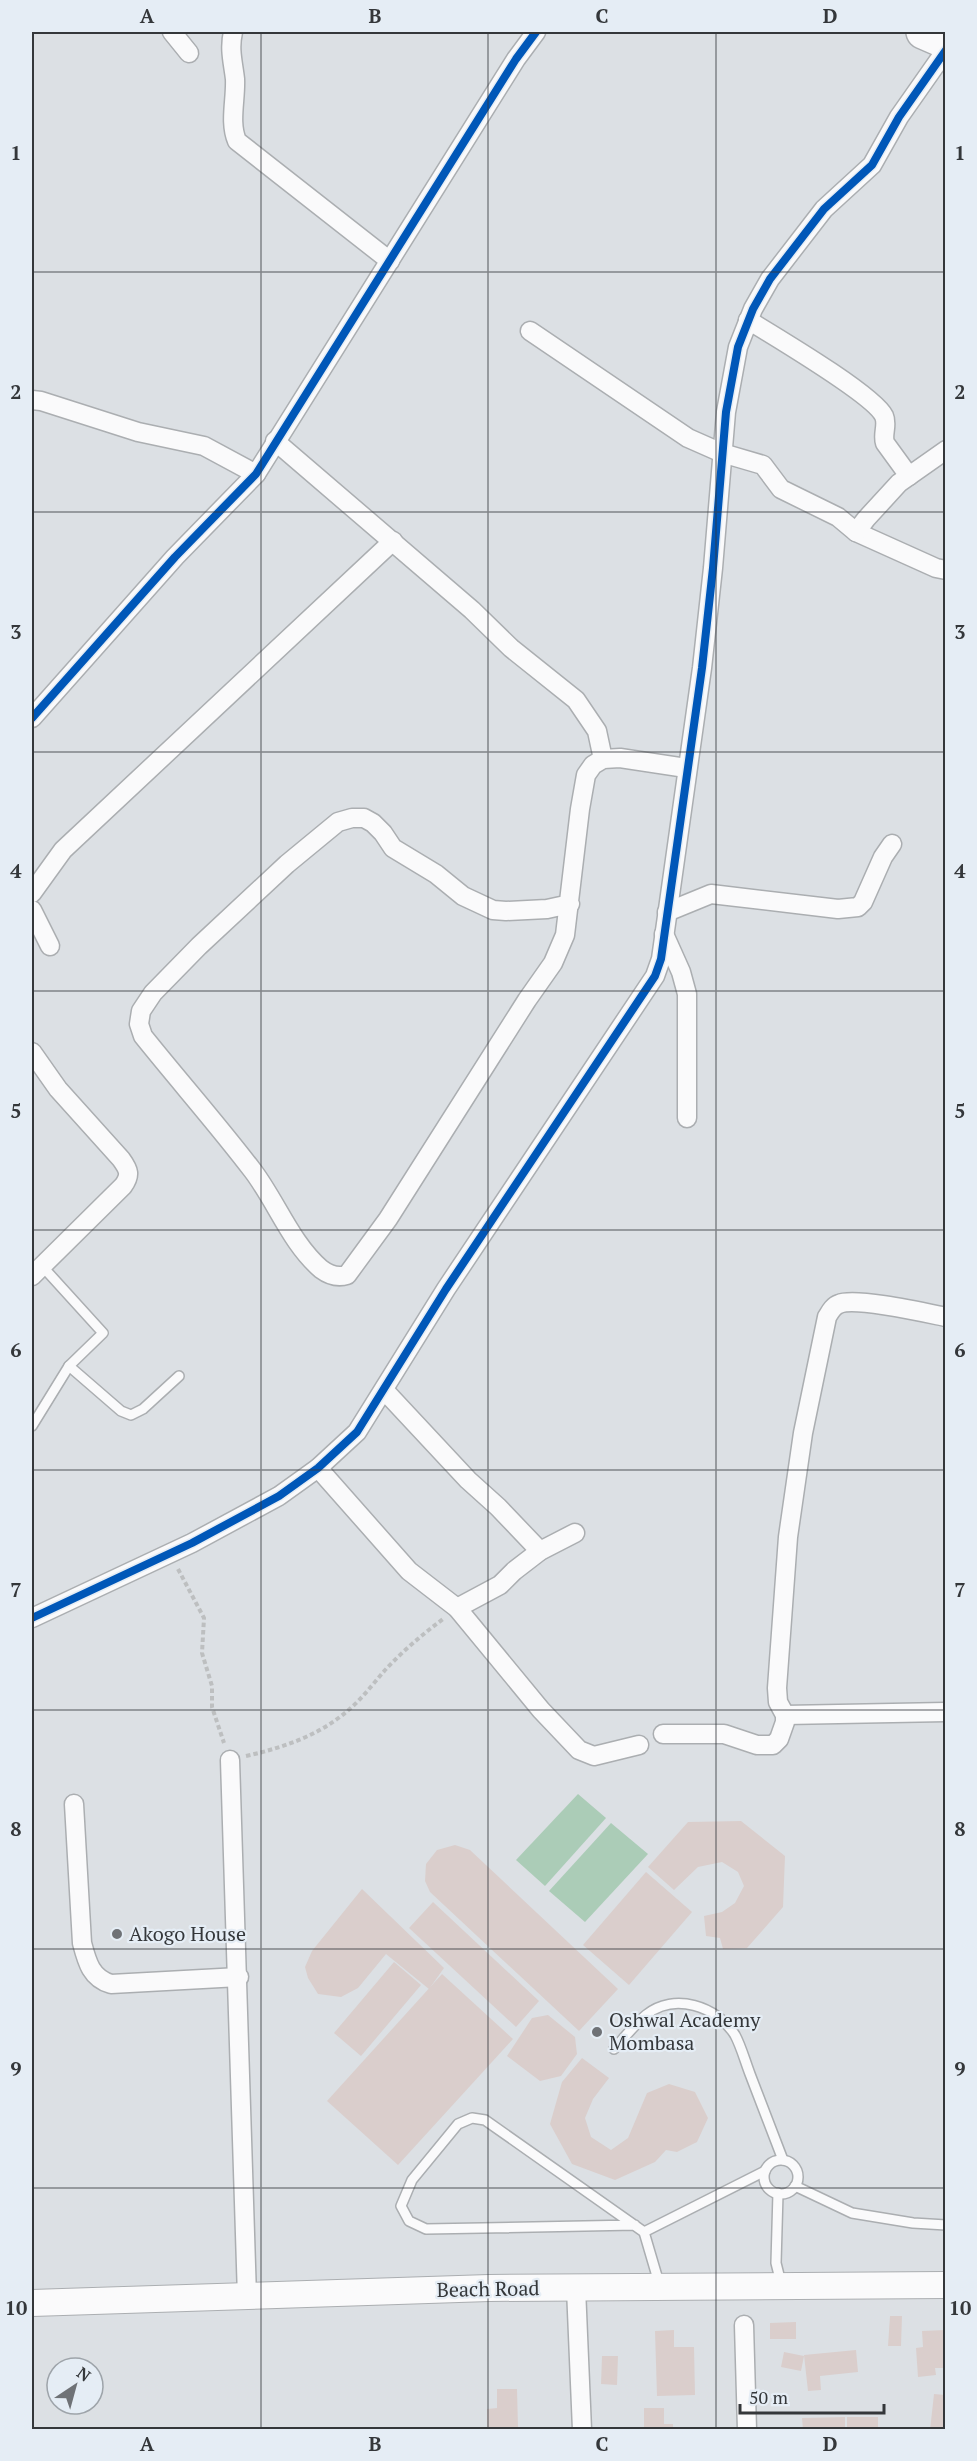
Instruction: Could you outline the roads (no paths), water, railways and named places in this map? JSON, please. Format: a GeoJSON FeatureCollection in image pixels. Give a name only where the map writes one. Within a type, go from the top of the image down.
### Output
{"type":"FeatureCollection","features":[{"type":"Feature","properties":{"kind":"highway"},"geometry":{"type":"LineString","coordinates":[[923,32],[945,42]]}},
{"type":"Feature","properties":{"kind":"main road","name":"Beach Road"},"geometry":{"type":"LineString","coordinates":[[32,2303],[247,2297],[387,2290],[945,2285]]}},
{"type":"Feature","properties":{"kind":"street"},"geometry":{"type":"LineString","coordinates":[[172,32],[189,53]]}},
{"type":"Feature","properties":{"kind":"street"},"geometry":{"type":"LineString","coordinates":[[233,32],[230,54],[235,81],[233,132],[237,141],[390,261]]}},
{"type":"Feature","properties":{"kind":"street"},"geometry":{"type":"LineString","coordinates":[[32,718],[175,557],[256,474],[516,59],[536,32]]}},
{"type":"Feature","properties":{"kind":"street"},"geometry":{"type":"LineString","coordinates":[[32,1618],[170,1553],[279,1496],[318,1468],[357,1431],[446,1289],[655,976],[662,959],[686,768],[702,668],[722,453],[733,368],[748,320],[770,279],[824,209],[872,165],[899,117],[945,50]]}},
{"type":"Feature","properties":{"kind":"street"},"geometry":{"type":"LineString","coordinates":[[748,320],[828,371],[879,408],[886,423],[885,443],[909,476]]}},
{"type":"Feature","properties":{"kind":"street"},"geometry":{"type":"LineString","coordinates":[[530,331],[688,438],[722,453],[763,465],[781,489],[838,517],[856,532],[905,555],[945,570]]}},
{"type":"Feature","properties":{"kind":"street"},"geometry":{"type":"LineString","coordinates":[[32,400],[138,432],[204,446],[256,474]]}},
{"type":"Feature","properties":{"kind":"street"},"geometry":{"type":"LineString","coordinates":[[275,441],[472,610],[511,648],[576,700],[597,731],[603,759]]}},
{"type":"Feature","properties":{"kind":"street"},"geometry":{"type":"LineString","coordinates":[[856,532],[882,501],[909,476],[945,450]]}},
{"type":"Feature","properties":{"kind":"street"},"geometry":{"type":"LineString","coordinates":[[32,893],[63,850],[393,542]]}},
{"type":"Feature","properties":{"kind":"street"},"geometry":{"type":"LineString","coordinates":[[570,904],[547,909],[493,910],[463,896],[436,874],[393,848],[373,823],[364,818],[352,818],[338,822],[287,864],[199,946],[153,993],[141,1011],[139,1024],[143,1036],[254,1172],[290,1231],[314,1261],[322,1270],[331,1275],[340,1277],[347,1275],[388,1219],[489,1058],[553,963],[565,935],[570,904],[586,776],[593,765],[603,759],[620,758],[686,768]]}},
{"type":"Feature","properties":{"kind":"street"},"geometry":{"type":"LineString","coordinates":[[667,912],[711,894],[838,909],[858,907],[863,902],[892,844]]}},
{"type":"Feature","properties":{"kind":"street"},"geometry":{"type":"LineString","coordinates":[[32,910],[50,946]]}},
{"type":"Feature","properties":{"kind":"street"},"geometry":{"type":"LineString","coordinates":[[664,934],[681,972],[687,994],[687,1118]]}},
{"type":"Feature","properties":{"kind":"street"},"geometry":{"type":"LineString","coordinates":[[32,1052],[58,1089],[121,1159],[128,1168],[129,1174],[123,1186],[37,1271]]}},
{"type":"Feature","properties":{"kind":"street"},"geometry":{"type":"LineString","coordinates":[[663,1734],[724,1734],[765,1746],[773,1745],[779,1739],[784,1730],[785,1715],[778,1702],[777,1688],[788,1537],[803,1433],[827,1317],[836,1305],[849,1302],[910,1309],[945,1317]]}},
{"type":"Feature","properties":{"kind":"street"},"geometry":{"type":"LineString","coordinates":[[384,1390],[468,1480],[498,1507],[540,1551]]}},
{"type":"Feature","properties":{"kind":"street"},"geometry":{"type":"LineString","coordinates":[[318,1468],[409,1571],[457,1608],[541,1710],[579,1750],[594,1756],[639,1745]]}},
{"type":"Feature","properties":{"kind":"street"},"geometry":{"type":"LineString","coordinates":[[457,1608],[500,1585],[540,1551],[575,1533]]}},
{"type":"Feature","properties":{"kind":"street"},"geometry":{"type":"LineString","coordinates":[[785,1715],[945,1712]]}},
{"type":"Feature","properties":{"kind":"street"},"geometry":{"type":"LineString","coordinates":[[230,1760],[239,1977],[247,2297]]}},
{"type":"Feature","properties":{"kind":"street"},"geometry":{"type":"LineString","coordinates":[[74,1804],[82,1943],[87,1965],[93,1973],[104,1982],[111,1983],[239,1977]]}},
{"type":"Feature","properties":{"kind":"street"},"geometry":{"type":"LineString","coordinates":[[576,2288],[582,2430]]}},
{"type":"Feature","properties":{"kind":"street"},"geometry":{"type":"LineString","coordinates":[[744,2325],[747,2430]]}},
{"type":"Feature","properties":{"kind":"lane"},"geometry":{"type":"LineString","coordinates":[[32,1426],[69,1366],[103,1333],[37,1271]]}},
{"type":"Feature","properties":{"kind":"lane"},"geometry":{"type":"LineString","coordinates":[[69,1366],[121,1412],[130,1415],[143,1408],[179,1376]]}},
{"type":"Feature","properties":{"kind":"lane"},"geometry":{"type":"LineString","coordinates":[[614,2049],[647,2014],[663,2007],[692,2004],[707,2009],[719,2017],[734,2034],[783,2160]]}},
{"type":"Feature","properties":{"kind":"lane"},"geometry":{"type":"LineString","coordinates":[[635,2225],[426,2229],[409,2221],[401,2206],[412,2180],[458,2124],[472,2118],[485,2120],[635,2225],[644,2232],[660,2289]]}},
{"type":"Feature","properties":{"kind":"lane"},"geometry":{"type":"LineString","coordinates":[[644,2232],[765,2171],[772,2163],[783,2160],[793,2165],[798,2175],[795,2186],[788,2192],[778,2193],[768,2188],[765,2183],[765,2171]]}},
{"type":"Feature","properties":{"kind":"lane"},"geometry":{"type":"LineString","coordinates":[[795,2186],[852,2213],[913,2223],[945,2225]]}},
{"type":"Feature","properties":{"kind":"lane"},"geometry":{"type":"LineString","coordinates":[[778,2193],[777,2263],[782,2285]]}},
{"type":"Feature","properties":{"kind":"place","name":"Akogo House"},"geometry":{"type":"Point","coordinates":[117,1934]}},
{"type":"Feature","properties":{"kind":"place","name":"Oshwal Academy Mombasa"},"geometry":{"type":"Point","coordinates":[597,2032]}}]}
